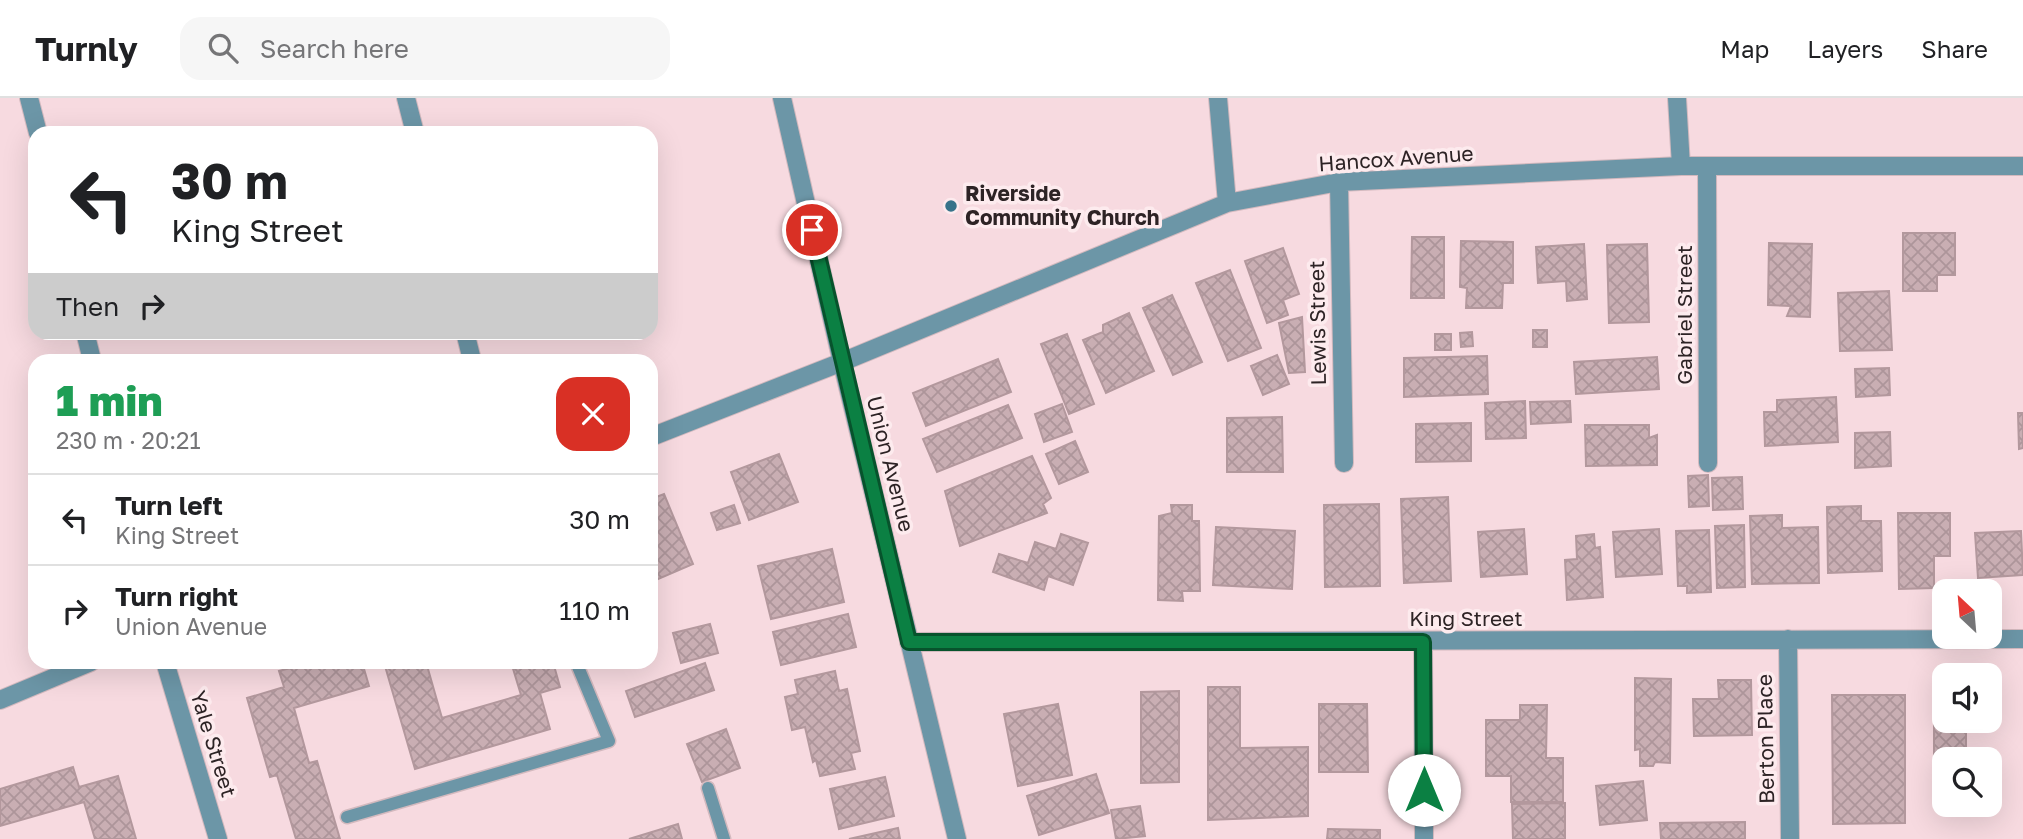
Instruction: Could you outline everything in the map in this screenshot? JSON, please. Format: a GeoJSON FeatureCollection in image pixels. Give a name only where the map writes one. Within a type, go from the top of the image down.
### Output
{"type":"FeatureCollection","features":[{"type":"Feature","properties":{"kind":"street"},"geometry":{"type":"LineString","coordinates":[[29,98],[36,126]]}},
{"type":"Feature","properties":{"kind":"street"},"geometry":{"type":"LineString","coordinates":[[406,98],[413,126]]}},
{"type":"Feature","properties":{"kind":"street","name":"Union Avenue"},"geometry":{"type":"LineString","coordinates":[[782,98],[842,362],[957,839]]}},
{"type":"Feature","properties":{"kind":"street"},"geometry":{"type":"LineString","coordinates":[[1218,98],[1227,204]]}},
{"type":"Feature","properties":{"kind":"street"},"geometry":{"type":"LineString","coordinates":[[1677,98],[1681,166]]}},
{"type":"Feature","properties":{"kind":"street","name":"Hancox Avenue"},"geometry":{"type":"LineString","coordinates":[[658,434],[1227,204],[1339,182],[1681,166],[2023,166]]}},
{"type":"Feature","properties":{"kind":"street","name":"Gabriel Street"},"geometry":{"type":"LineString","coordinates":[[1707,166],[1708,463]]}},
{"type":"Feature","properties":{"kind":"street","name":"Lewis Street"},"geometry":{"type":"LineString","coordinates":[[1339,182],[1344,463]]}},
{"type":"Feature","properties":{"kind":"street","name":"Berton Place"},"geometry":{"type":"LineString","coordinates":[[1788,639],[1790,839]]}},
{"type":"Feature","properties":{"kind":"street","name":"King Street"},"geometry":{"type":"LineString","coordinates":[[909,642],[2023,639]]}},
{"type":"Feature","properties":{"kind":"street"},"geometry":{"type":"LineString","coordinates":[[1423,642],[1424,839]]}},
{"type":"Feature","properties":{"kind":"street"},"geometry":{"type":"LineString","coordinates":[[0,700],[74,669]]}},
{"type":"Feature","properties":{"kind":"street","name":"Yale Street"},"geometry":{"type":"LineString","coordinates":[[167,669],[218,839]]}},
{"type":"Feature","properties":{"kind":"lane"},"geometry":{"type":"LineString","coordinates":[[347,817],[609,741],[579,669]]}},
{"type":"Feature","properties":{"kind":"lane"},"geometry":{"type":"LineString","coordinates":[[708,788],[724,839]]}},
{"type":"Feature","properties":{"kind":"building"},"geometry":{"type":"Polygon","coordinates":[[[1903,233],[1955,233],[1955,275],[1937,275],[1937,291],[1903,291],[1903,233]]]}},
{"type":"Feature","properties":{"kind":"building"},"geometry":{"type":"Polygon","coordinates":[[[1412,237],[1444,237],[1444,298],[1411,298],[1412,237]]]}},
{"type":"Feature","properties":{"kind":"building"},"geometry":{"type":"Polygon","coordinates":[[[1461,241],[1513,242],[1513,283],[1503,283],[1502,308],[1466,308],[1467,288],[1460,287],[1461,241]]]}},
{"type":"Feature","properties":{"kind":"building"},"geometry":{"type":"Polygon","coordinates":[[[1769,243],[1812,244],[1810,317],[1787,316],[1791,306],[1768,305],[1769,243]]]}},
{"type":"Feature","properties":{"kind":"building"},"geometry":{"type":"Polygon","coordinates":[[[1584,244],[1587,299],[1567,301],[1566,281],[1538,283],[1536,247],[1584,244]]]}},
{"type":"Feature","properties":{"kind":"building"},"geometry":{"type":"Polygon","coordinates":[[[1647,244],[1649,322],[1609,323],[1607,245],[1647,244]]]}},
{"type":"Feature","properties":{"kind":"building"},"geometry":{"type":"Polygon","coordinates":[[[1283,248],[1299,294],[1283,300],[1288,315],[1267,323],[1245,261],[1283,248]]]}},
{"type":"Feature","properties":{"kind":"building"},"geometry":{"type":"Polygon","coordinates":[[[1230,270],[1261,348],[1228,361],[1196,283],[1230,270]]]}},
{"type":"Feature","properties":{"kind":"building"},"geometry":{"type":"Polygon","coordinates":[[[1889,291],[1892,350],[1840,351],[1838,293],[1889,291]]]}},
{"type":"Feature","properties":{"kind":"building"},"geometry":{"type":"Polygon","coordinates":[[[1172,295],[1202,362],[1173,375],[1143,308],[1172,295]]]}},
{"type":"Feature","properties":{"kind":"building"},"geometry":{"type":"Polygon","coordinates":[[[1129,313],[1154,371],[1106,393],[1083,340],[1103,332],[1103,325],[1129,313]]]}},
{"type":"Feature","properties":{"kind":"building"},"geometry":{"type":"Polygon","coordinates":[[[1302,317],[1305,372],[1289,373],[1279,323],[1302,317]]]}},
{"type":"Feature","properties":{"kind":"building"},"geometry":{"type":"Polygon","coordinates":[[[1533,330],[1547,330],[1547,347],[1533,347],[1533,330]]]}},
{"type":"Feature","properties":{"kind":"building"},"geometry":{"type":"Polygon","coordinates":[[[1472,332],[1473,346],[1461,347],[1460,333],[1472,332]]]}},
{"type":"Feature","properties":{"kind":"building"},"geometry":{"type":"Polygon","coordinates":[[[1067,334],[1094,404],[1069,414],[1041,344],[1067,334]]]}},
{"type":"Feature","properties":{"kind":"building"},"geometry":{"type":"Polygon","coordinates":[[[1435,334],[1451,334],[1451,350],[1435,350],[1435,334]]]}},
{"type":"Feature","properties":{"kind":"building"},"geometry":{"type":"Polygon","coordinates":[[[1277,355],[1289,384],[1263,395],[1251,366],[1277,355]]]}},
{"type":"Feature","properties":{"kind":"building"},"geometry":{"type":"Polygon","coordinates":[[[1487,356],[1488,394],[1404,397],[1404,358],[1487,356]]]}},
{"type":"Feature","properties":{"kind":"building"},"geometry":{"type":"Polygon","coordinates":[[[1657,357],[1659,389],[1576,394],[1574,362],[1657,357]]]}},
{"type":"Feature","properties":{"kind":"building"},"geometry":{"type":"Polygon","coordinates":[[[998,359],[1011,392],[926,426],[913,393],[998,359]]]}},
{"type":"Feature","properties":{"kind":"building"},"geometry":{"type":"Polygon","coordinates":[[[1889,368],[1890,395],[1856,397],[1855,369],[1889,368]]]}},
{"type":"Feature","properties":{"kind":"building"},"geometry":{"type":"Polygon","coordinates":[[[1836,397],[1838,442],[1765,446],[1764,412],[1777,412],[1777,400],[1836,397]]]}},
{"type":"Feature","properties":{"kind":"building"},"geometry":{"type":"Polygon","coordinates":[[[1525,401],[1526,438],[1486,439],[1485,403],[1525,401]]]}},
{"type":"Feature","properties":{"kind":"building"},"geometry":{"type":"Polygon","coordinates":[[[1570,401],[1571,422],[1531,424],[1530,402],[1570,401]]]}},
{"type":"Feature","properties":{"kind":"building"},"geometry":{"type":"Polygon","coordinates":[[[1062,404],[1072,432],[1044,442],[1035,414],[1062,404]]]}},
{"type":"Feature","properties":{"kind":"building"},"geometry":{"type":"Polygon","coordinates":[[[1008,405],[1022,438],[937,472],[923,439],[1008,405]]]}},
{"type":"Feature","properties":{"kind":"building"},"geometry":{"type":"Polygon","coordinates":[[[2018,413],[2023,413],[2023,448],[2019,449],[2018,413]]]}},
{"type":"Feature","properties":{"kind":"building"},"geometry":{"type":"Polygon","coordinates":[[[1282,417],[1283,472],[1227,472],[1227,418],[1282,417]]]}},
{"type":"Feature","properties":{"kind":"building"},"geometry":{"type":"Polygon","coordinates":[[[1471,423],[1471,461],[1416,462],[1416,424],[1471,423]]]}},
{"type":"Feature","properties":{"kind":"building"},"geometry":{"type":"Polygon","coordinates":[[[1585,425],[1649,425],[1649,438],[1657,435],[1657,465],[1586,466],[1585,425]]]}},
{"type":"Feature","properties":{"kind":"building"},"geometry":{"type":"Polygon","coordinates":[[[1890,432],[1891,466],[1855,468],[1855,433],[1890,432]]]}},
{"type":"Feature","properties":{"kind":"building"},"geometry":{"type":"Polygon","coordinates":[[[1075,441],[1088,472],[1059,484],[1046,454],[1075,441]]]}},
{"type":"Feature","properties":{"kind":"building"},"geometry":{"type":"Polygon","coordinates":[[[779,454],[798,502],[749,520],[731,472],[779,454]]]}},
{"type":"Feature","properties":{"kind":"building"},"geometry":{"type":"Polygon","coordinates":[[[1032,456],[1051,498],[1043,504],[1047,513],[960,546],[945,491],[1032,456]]]}},
{"type":"Feature","properties":{"kind":"building"},"geometry":{"type":"Polygon","coordinates":[[[1708,475],[1709,506],[1689,507],[1688,476],[1708,475]]]}},
{"type":"Feature","properties":{"kind":"building"},"geometry":{"type":"Polygon","coordinates":[[[1742,477],[1743,509],[1713,510],[1712,478],[1742,477]]]}},
{"type":"Feature","properties":{"kind":"building"},"geometry":{"type":"Polygon","coordinates":[[[664,494],[693,564],[658,579],[658,496],[664,494]]]}},
{"type":"Feature","properties":{"kind":"building"},"geometry":{"type":"Polygon","coordinates":[[[1448,497],[1451,581],[1404,583],[1401,499],[1448,497]]]}},
{"type":"Feature","properties":{"kind":"building"},"geometry":{"type":"Polygon","coordinates":[[[1379,504],[1380,586],[1325,587],[1324,505],[1379,504]]]}},
{"type":"Feature","properties":{"kind":"building"},"geometry":{"type":"Polygon","coordinates":[[[734,505],[740,523],[717,530],[711,513],[734,505]]]}},
{"type":"Feature","properties":{"kind":"building"},"geometry":{"type":"Polygon","coordinates":[[[1171,505],[1192,505],[1192,521],[1199,521],[1200,591],[1182,591],[1183,601],[1158,600],[1159,516],[1172,513],[1171,505]]]}},
{"type":"Feature","properties":{"kind":"building"},"geometry":{"type":"Polygon","coordinates":[[[1861,506],[1861,521],[1881,521],[1882,571],[1828,573],[1827,507],[1861,506]]]}},
{"type":"Feature","properties":{"kind":"building"},"geometry":{"type":"Polygon","coordinates":[[[1898,513],[1950,513],[1950,556],[1934,556],[1932,588],[1899,589],[1898,513]]]}},
{"type":"Feature","properties":{"kind":"building"},"geometry":{"type":"Polygon","coordinates":[[[1782,515],[1782,528],[1818,527],[1819,583],[1752,584],[1750,516],[1782,515]]]}},
{"type":"Feature","properties":{"kind":"building"},"geometry":{"type":"Polygon","coordinates":[[[1744,525],[1745,587],[1717,588],[1715,526],[1744,525]]]}},
{"type":"Feature","properties":{"kind":"building"},"geometry":{"type":"Polygon","coordinates":[[[1216,527],[1295,531],[1292,589],[1213,585],[1216,527]]]}},
{"type":"Feature","properties":{"kind":"building"},"geometry":{"type":"Polygon","coordinates":[[[1524,529],[1527,574],[1481,577],[1478,532],[1524,529]]]}},
{"type":"Feature","properties":{"kind":"building"},"geometry":{"type":"Polygon","coordinates":[[[1659,529],[1662,574],[1616,577],[1613,532],[1659,529]]]}},
{"type":"Feature","properties":{"kind":"building"},"geometry":{"type":"Polygon","coordinates":[[[1709,530],[1711,592],[1687,593],[1687,586],[1678,586],[1676,531],[1709,530]]]}},
{"type":"Feature","properties":{"kind":"building"},"geometry":{"type":"Polygon","coordinates":[[[2021,531],[2023,575],[1978,578],[1975,533],[2021,531]]]}},
{"type":"Feature","properties":{"kind":"building"},"geometry":{"type":"Polygon","coordinates":[[[1061,534],[1088,543],[1073,585],[1048,576],[1044,590],[993,572],[999,554],[1028,563],[1035,542],[1056,549],[1061,534]]]}},
{"type":"Feature","properties":{"kind":"building"},"geometry":{"type":"Polygon","coordinates":[[[1594,534],[1595,548],[1600,547],[1603,597],[1567,600],[1565,560],[1577,559],[1576,536],[1594,534]]]}},
{"type":"Feature","properties":{"kind":"building"},"geometry":{"type":"Polygon","coordinates":[[[832,549],[844,602],[771,619],[758,566],[832,549]]]}},
{"type":"Feature","properties":{"kind":"building"},"geometry":{"type":"Polygon","coordinates":[[[848,614],[856,647],[781,665],[773,632],[848,614]]]}},
{"type":"Feature","properties":{"kind":"building"},"geometry":{"type":"Polygon","coordinates":[[[710,624],[718,653],[681,663],[673,633],[710,624]]]}},
{"type":"Feature","properties":{"kind":"building"},"geometry":{"type":"Polygon","coordinates":[[[705,663],[714,690],[635,717],[626,691],[705,663]]]}},
{"type":"Feature","properties":{"kind":"building"},"geometry":{"type":"Polygon","coordinates":[[[364,669],[369,686],[294,708],[309,763],[317,761],[340,839],[296,839],[277,775],[270,777],[247,698],[284,687],[279,671],[364,669]]]}},
{"type":"Feature","properties":{"kind":"building"},"geometry":{"type":"Polygon","coordinates":[[[386,669],[428,669],[442,718],[521,695],[513,669],[555,669],[560,687],[540,693],[550,729],[415,769],[386,669]]]}},
{"type":"Feature","properties":{"kind":"building"},"geometry":{"type":"Polygon","coordinates":[[[835,671],[839,691],[847,689],[860,751],[851,753],[855,769],[820,776],[816,760],[813,762],[805,727],[792,730],[785,697],[798,694],[795,680],[835,671]]]}},
{"type":"Feature","properties":{"kind":"building"},"geometry":{"type":"Polygon","coordinates":[[[1635,678],[1671,679],[1670,763],[1655,762],[1653,766],[1640,766],[1640,749],[1635,750],[1635,678]]]}},
{"type":"Feature","properties":{"kind":"building"},"geometry":{"type":"Polygon","coordinates":[[[1718,680],[1751,680],[1752,735],[1694,736],[1693,699],[1719,699],[1718,680]]]}},
{"type":"Feature","properties":{"kind":"building"},"geometry":{"type":"Polygon","coordinates":[[[1208,687],[1240,687],[1240,748],[1308,747],[1308,816],[1208,820],[1208,687]]]}},
{"type":"Feature","properties":{"kind":"building"},"geometry":{"type":"Polygon","coordinates":[[[1179,691],[1179,782],[1141,783],[1141,692],[1179,691]]]}},
{"type":"Feature","properties":{"kind":"building"},"geometry":{"type":"Polygon","coordinates":[[[1832,695],[1905,695],[1905,823],[1833,824],[1832,695]]]}},
{"type":"Feature","properties":{"kind":"building"},"geometry":{"type":"Polygon","coordinates":[[[1058,704],[1072,775],[1018,786],[1004,714],[1058,704]]]}},
{"type":"Feature","properties":{"kind":"building"},"geometry":{"type":"Polygon","coordinates":[[[1319,704],[1367,704],[1368,772],[1319,772],[1319,704]]]}},
{"type":"Feature","properties":{"kind":"building"},"geometry":{"type":"Polygon","coordinates":[[[1520,705],[1547,705],[1546,758],[1563,758],[1563,802],[1511,802],[1511,776],[1486,776],[1486,720],[1520,720],[1520,705]]]}},
{"type":"Feature","properties":{"kind":"building"},"geometry":{"type":"Polygon","coordinates":[[[726,729],[740,768],[702,782],[687,744],[726,729]]]}},
{"type":"Feature","properties":{"kind":"building"},"geometry":{"type":"Polygon","coordinates":[[[1934,733],[1966,733],[1966,747],[1934,747],[1934,733]]]}},
{"type":"Feature","properties":{"kind":"building"},"geometry":{"type":"Polygon","coordinates":[[[73,767],[79,787],[118,776],[136,839],[95,839],[84,802],[0,826],[0,789],[73,767]]]}},
{"type":"Feature","properties":{"kind":"building"},"geometry":{"type":"Polygon","coordinates":[[[1096,774],[1109,813],[1039,835],[1027,796],[1096,774]]]}},
{"type":"Feature","properties":{"kind":"building"},"geometry":{"type":"Polygon","coordinates":[[[885,777],[894,816],[839,829],[830,789],[885,777]]]}},
{"type":"Feature","properties":{"kind":"building"},"geometry":{"type":"Polygon","coordinates":[[[1643,781],[1647,820],[1600,825],[1596,786],[1643,781]]]}},
{"type":"Feature","properties":{"kind":"building"},"geometry":{"type":"Polygon","coordinates":[[[1565,803],[1565,839],[1513,839],[1512,804],[1565,803]]]}},
{"type":"Feature","properties":{"kind":"building"},"geometry":{"type":"Polygon","coordinates":[[[1140,806],[1145,836],[1116,839],[1111,810],[1140,806]]]}},
{"type":"Feature","properties":{"kind":"building"},"geometry":{"type":"Polygon","coordinates":[[[1745,822],[1745,839],[1661,839],[1660,823],[1745,822]]]}},
{"type":"Feature","properties":{"kind":"building"},"geometry":{"type":"Polygon","coordinates":[[[678,824],[682,839],[629,839],[678,824]]]}},
{"type":"Feature","properties":{"kind":"building"},"geometry":{"type":"Polygon","coordinates":[[[898,828],[900,839],[849,839],[898,828]]]}},
{"type":"Feature","properties":{"kind":"building"},"geometry":{"type":"Polygon","coordinates":[[[1328,829],[1380,830],[1380,839],[1327,839],[1328,829]]]}},
{"type":"Feature","properties":{"kind":"place","name":"Riverside Community Church"},"geometry":{"type":"Point","coordinates":[951,206]}},
{"type":"Feature","properties":{"kind":"route"},"geometry":{"type":"LineString","coordinates":[[812,230],[909,642],[1423,642],[1424,790]]}}]}
